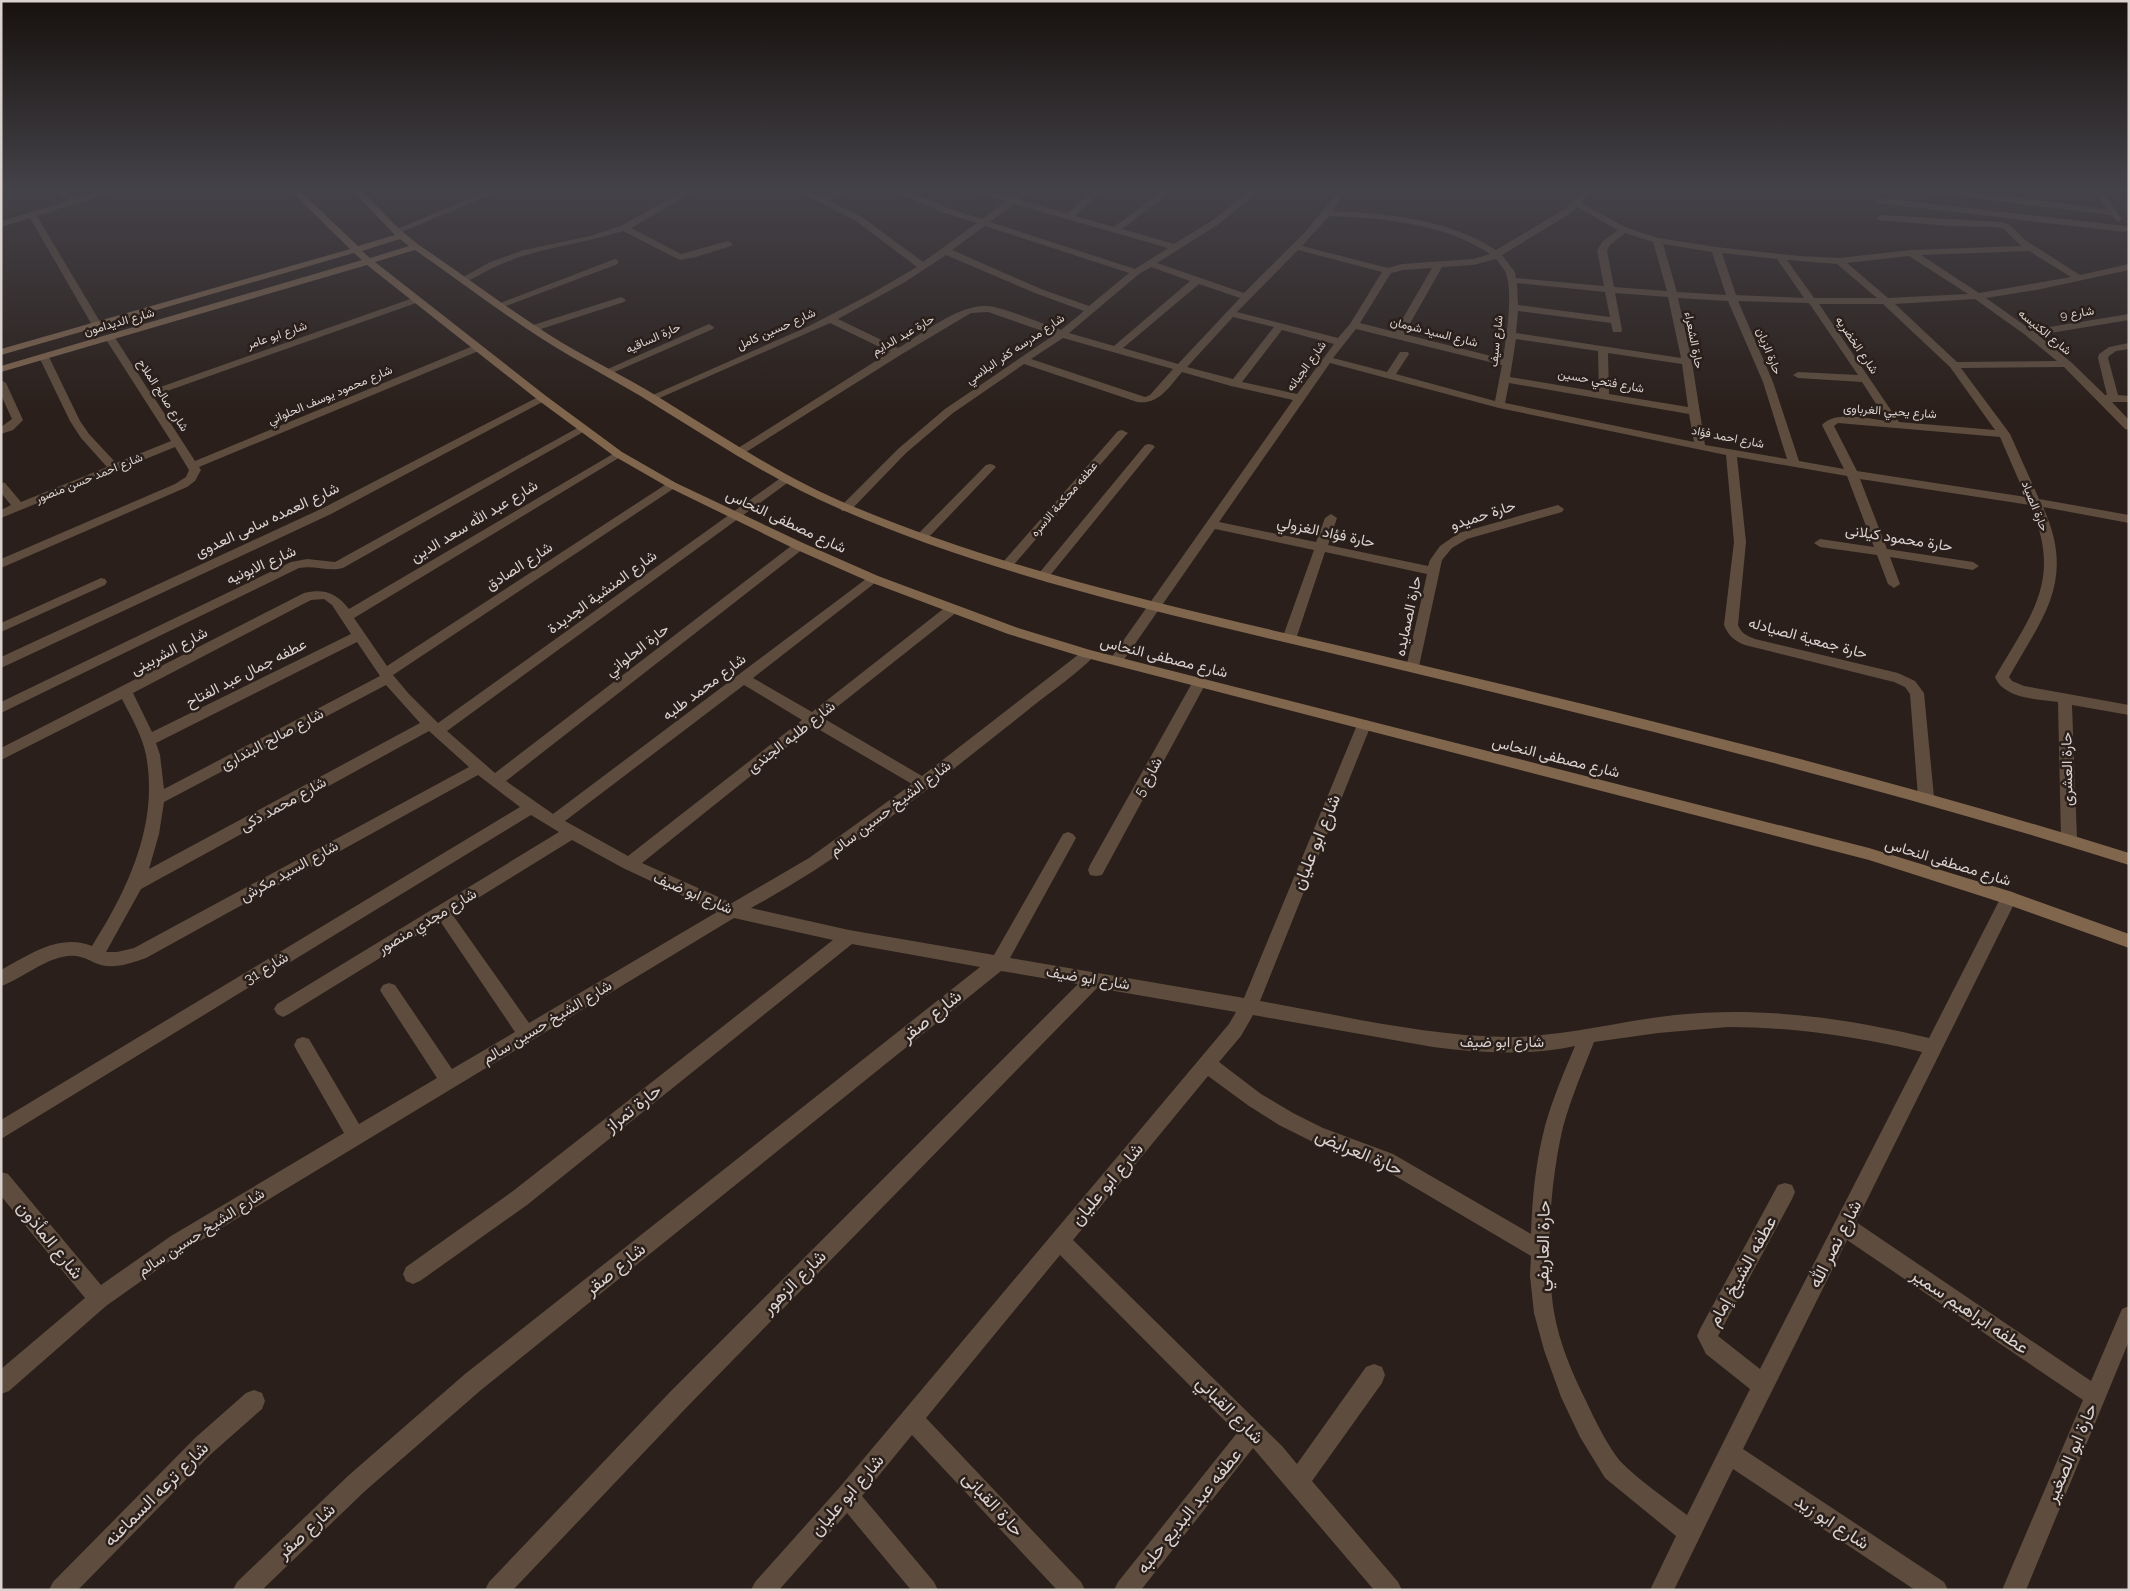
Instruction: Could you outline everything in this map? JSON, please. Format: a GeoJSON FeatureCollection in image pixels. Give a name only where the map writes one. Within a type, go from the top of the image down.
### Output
{"type":"FeatureCollection","features":[{"type":"Feature","properties":{"kind":"street"},"geometry":{"type":"LineString","coordinates":[[61,263],[97,325]]}},
{"type":"Feature","properties":{"kind":"street","name":"شارع الديدامون"},"geometry":{"type":"LineString","coordinates":[[1,352],[310,263]]}},
{"type":"Feature","properties":{"kind":"street","name":"شارع الديدامون"},"geometry":{"type":"LineString","coordinates":[[1,369],[365,263]]}},
{"type":"Feature","properties":{"kind":"street","name":"شارع مصطفى النحاس"},"geometry":{"type":"LineString","coordinates":[[371,263],[582,429],[618,454],[672,485],[735,516],[874,579],[1013,632],[1088,654],[1869,854],[2010,898],[2129,941]]}},
{"type":"Feature","properties":{"kind":"street"},"geometry":{"type":"LineString","coordinates":[[439,263],[534,328],[786,479],[846,508],[923,536],[1007,564],[1154,607],[1705,738],[1926,797],[2069,839],[2129,859]]}},
{"type":"Feature","properties":{"kind":"street"},"geometry":{"type":"LineString","coordinates":[[463,280],[495,263]]}},
{"type":"Feature","properties":{"kind":"street"},"geometry":{"type":"LineString","coordinates":[[500,305],[612,263]]}},
{"type":"Feature","properties":{"kind":"street"},"geometry":{"type":"LineString","coordinates":[[918,263],[923,267]]}},
{"type":"Feature","properties":{"kind":"street","name":"شارع حسين كامل"},"geometry":{"type":"LineString","coordinates":[[651,398],[829,319],[901,281],[928,263]]}},
{"type":"Feature","properties":{"kind":"street"},"geometry":{"type":"LineString","coordinates":[[974,263],[1038,291],[1090,310]]}},
{"type":"Feature","properties":{"kind":"street"},"geometry":{"type":"LineString","coordinates":[[1109,263],[1136,272]]}},
{"type":"Feature","properties":{"kind":"street","name":"شارع مدرسه كفر البلاسي"},"geometry":{"type":"LineString","coordinates":[[846,508],[925,430],[973,393],[1062,334],[1149,263]]}},
{"type":"Feature","properties":{"kind":"street"},"geometry":{"type":"LineString","coordinates":[[1150,263],[1246,296]]}},
{"type":"Feature","properties":{"kind":"street"},"geometry":{"type":"LineString","coordinates":[[1023,360],[1142,400],[1154,397],[1246,296],[1279,263]]}},
{"type":"Feature","properties":{"kind":"street"},"geometry":{"type":"LineString","coordinates":[[1358,263],[1388,271],[1402,267],[1452,263]]}},
{"type":"Feature","properties":{"kind":"street","name":"شارع سيف"},"geometry":{"type":"LineString","coordinates":[[1499,405],[1508,363],[1512,308],[1512,280],[1504,263]]}},
{"type":"Feature","properties":{"kind":"street"},"geometry":{"type":"LineString","coordinates":[[1512,308],[1616,325],[1605,263]]}},
{"type":"Feature","properties":{"kind":"street","name":"حارة الشعراء"},"geometry":{"type":"LineString","coordinates":[[1664,263],[1673,296],[1700,446]]}},
{"type":"Feature","properties":{"kind":"street","name":"حارة الزيان"},"geometry":{"type":"LineString","coordinates":[[1720,263],[1732,299],[1768,382],[1794,464]]}},
{"type":"Feature","properties":{"kind":"street","name":"شارع الخضريه"},"geometry":{"type":"LineString","coordinates":[[1784,263],[1895,424]]}},
{"type":"Feature","properties":{"kind":"street","name":"حارة الصياد"},"geometry":{"type":"LineString","coordinates":[[1842,263],[1886,301],[1954,365],[2004,434],[2044,523],[2051,565],[2049,586],[2043,606],[2002,677],[2003,681],[2014,688],[2129,710]]}},
{"type":"Feature","properties":{"kind":"street","name":"شارع الكنيسه"},"geometry":{"type":"LineString","coordinates":[[1927,263],[2030,333],[2108,398],[2129,427]]}},
{"type":"Feature","properties":{"kind":"street"},"geometry":{"type":"LineString","coordinates":[[2055,263],[2078,278]]}},
{"type":"Feature","properties":{"kind":"street"},"geometry":{"type":"LineString","coordinates":[[1398,336],[1439,264]]}},
{"type":"Feature","properties":{"kind":"street"},"geometry":{"type":"LineString","coordinates":[[1512,280],[1673,296],[1811,301],[1886,301],[1978,297],[2056,284],[2129,267]]}},
{"type":"Feature","properties":{"kind":"street","name":"شارع الجبانه"},"geometry":{"type":"LineString","coordinates":[[1116,661],[1299,398],[1354,325],[1382,277],[1388,271]]}},
{"type":"Feature","properties":{"kind":"street"},"geometry":{"type":"LineString","coordinates":[[1116,350],[1197,280]]}},
{"type":"Feature","properties":{"kind":"street","name":"شارع ابو عامر"},"geometry":{"type":"LineString","coordinates":[[147,395],[416,300]]}},
{"type":"Feature","properties":{"kind":"street"},"geometry":{"type":"LineString","coordinates":[[534,328],[621,300]]}},
{"type":"Feature","properties":{"kind":"street","name":"حارة عبد الدايم"},"geometry":{"type":"LineString","coordinates":[[739,452],[898,352],[968,311],[978,308],[994,310],[1062,334],[1235,384],[1299,398]]}},
{"type":"Feature","properties":{"kind":"street"},"geometry":{"type":"LineString","coordinates":[[1231,313],[1340,342]]}},
{"type":"Feature","properties":{"kind":"street","name":"شارع 9"},"geometry":{"type":"LineString","coordinates":[[2030,333],[2129,316]]}},
{"type":"Feature","properties":{"kind":"street"},"geometry":{"type":"LineString","coordinates":[[829,319],[898,352]]}},
{"type":"Feature","properties":{"kind":"street","name":"شارع السيد شومان"},"geometry":{"type":"LineString","coordinates":[[1354,325],[1508,363]]}},
{"type":"Feature","properties":{"kind":"street"},"geometry":{"type":"LineString","coordinates":[[1235,384],[1280,326]]}},
{"type":"Feature","properties":{"kind":"street","name":"حارة الساقيه"},"geometry":{"type":"LineString","coordinates":[[606,372],[709,327]]}},
{"type":"Feature","properties":{"kind":"street"},"geometry":{"type":"LineString","coordinates":[[1510,335],[1686,362]]}},
{"type":"Feature","properties":{"kind":"street","name":"شارع صالح الملاح"},"geometry":{"type":"LineString","coordinates":[[110,338],[193,466]]}},
{"type":"Feature","properties":{"kind":"street"},"geometry":{"type":"LineString","coordinates":[[2129,346],[2113,349],[2104,354],[2103,358],[2108,398],[2129,399]]}},
{"type":"Feature","properties":{"kind":"street","name":"شارع محمود يوسف الحلواني"},"geometry":{"type":"LineString","coordinates":[[193,466],[477,348]]}},
{"type":"Feature","properties":{"kind":"street"},"geometry":{"type":"LineString","coordinates":[[1604,349],[1604,396]]}},
{"type":"Feature","properties":{"kind":"street"},"geometry":{"type":"LineString","coordinates":[[1389,376],[1404,354]]}},
{"type":"Feature","properties":{"kind":"street"},"geometry":{"type":"LineString","coordinates":[[44,357],[75,421],[85,436],[113,468]]}},
{"type":"Feature","properties":{"kind":"street","name":"شارع احمد فؤاد"},"geometry":{"type":"LineString","coordinates":[[1327,359],[1499,405],[1700,446],[1794,464],[1977,495],[2035,502],[2129,519]]}},
{"type":"Feature","properties":{"kind":"street"},"geometry":{"type":"LineString","coordinates":[[1954,365],[2065,364]]}},
{"type":"Feature","properties":{"kind":"street"},"geometry":{"type":"LineString","coordinates":[[1798,375],[1865,379]]}},
{"type":"Feature","properties":{"kind":"street","name":"شارع فتحي حسين"},"geometry":{"type":"LineString","coordinates":[[1505,378],[1693,411]]}},
{"type":"Feature","properties":{"kind":"street"},"geometry":{"type":"LineString","coordinates":[[1,383],[18,420],[9,428],[1,431]]}},
{"type":"Feature","properties":{"kind":"street","name":"شارع العمده سامى العدوى"},"geometry":{"type":"LineString","coordinates":[[1,663],[327,511],[542,398]]}},
{"type":"Feature","properties":{"kind":"street","name":"شارع يحيي الغرباوى"},"geometry":{"type":"LineString","coordinates":[[1852,473],[1828,428],[1830,422],[1841,420],[2004,434]]}},
{"type":"Feature","properties":{"kind":"street","name":"شارع الابونيه"},"geometry":{"type":"LineString","coordinates":[[1,708],[295,564],[309,561],[327,568],[339,566],[582,429]]}},
{"type":"Feature","properties":{"kind":"street","name":"عطفه محكمة الاسره"},"geometry":{"type":"LineString","coordinates":[[1007,564],[1122,433]]}},
{"type":"Feature","properties":{"kind":"street","name":"شارع احمد حسن منصور"},"geometry":{"type":"LineString","coordinates":[[1,514],[177,442]]}},
{"type":"Feature","properties":{"kind":"street"},"geometry":{"type":"LineString","coordinates":[[1044,575],[1149,447]]}},
{"type":"Feature","properties":{"kind":"street","name":"حارة جمعية الصيادله"},"geometry":{"type":"LineString","coordinates":[[1731,452],[1740,542],[1732,630],[1744,640],[1753,643],[1898,678],[1910,684],[1917,693],[1926,797]]}},
{"type":"Feature","properties":{"kind":"street","name":"شارع عبد الله سعد الدين"},"geometry":{"type":"LineString","coordinates":[[346,616],[618,454]]}},
{"type":"Feature","properties":{"kind":"street"},"geometry":{"type":"LineString","coordinates":[[1,564],[184,484],[194,475],[195,470],[193,466]]}},
{"type":"Feature","properties":{"kind":"street"},"geometry":{"type":"LineString","coordinates":[[923,536],[990,467]]}},
{"type":"Feature","properties":{"kind":"street"},"geometry":{"type":"LineString","coordinates":[[1852,473],[1894,584]]}},
{"type":"Feature","properties":{"kind":"street","name":"شارع المنشية الجديدة"},"geometry":{"type":"LineString","coordinates":[[433,728],[786,479]]}},
{"type":"Feature","properties":{"kind":"street"},"geometry":{"type":"LineString","coordinates":[[1,485],[19,507]]}},
{"type":"Feature","properties":{"kind":"street","name":"شارع الصادق"},"geometry":{"type":"LineString","coordinates":[[386,676],[672,485]]}},
{"type":"Feature","properties":{"kind":"street","name":"حارة حميدو"},"geometry":{"type":"LineString","coordinates":[[1434,571],[1436,560],[1441,550],[1450,542],[1463,536],[1558,509]]}},
{"type":"Feature","properties":{"kind":"street"},"geometry":{"type":"LineString","coordinates":[[1289,639],[1331,518]]}},
{"type":"Feature","properties":{"kind":"street","name":"حارة فؤاد الغزولي"},"geometry":{"type":"LineString","coordinates":[[1211,524],[1434,571]]}},
{"type":"Feature","properties":{"kind":"street","name":"حارة محمود كيلانى"},"geometry":{"type":"LineString","coordinates":[[1820,543],[1973,566]]}},
{"type":"Feature","properties":{"kind":"street","name":"حارة الحلواني"},"geometry":{"type":"LineString","coordinates":[[495,781],[799,546]]}},
{"type":"Feature","properties":{"kind":"street","name":"حارة الصمايده"},"geometry":{"type":"LineString","coordinates":[[1413,668],[1434,571]]}},
{"type":"Feature","properties":{"kind":"street","name":"شارع محمد طلبه"},"geometry":{"type":"LineString","coordinates":[[553,822],[874,579]]}},
{"type":"Feature","properties":{"kind":"street"},"geometry":{"type":"LineString","coordinates":[[1,628],[100,582]]}},
{"type":"Feature","properties":{"kind":"street","name":"شارع الشربينى"},"geometry":{"type":"LineString","coordinates":[[1,755],[309,596],[319,594],[333,598],[346,616]]}},
{"type":"Feature","properties":{"kind":"street","name":"شارع طلبه الجندى"},"geometry":{"type":"LineString","coordinates":[[629,864],[952,609]]}},
{"type":"Feature","properties":{"kind":"street","name":"شارع ابو ضيف"},"geometry":{"type":"LineString","coordinates":[[346,616],[386,676],[433,728],[495,781],[553,822],[629,864],[732,911],[849,937],[1095,978],[1433,1039],[1474,1044],[1513,1045],[1552,1042],[1666,1024],[1729,1019],[1794,1022],[1864,1031],[1935,1047]]}},
{"type":"Feature","properties":{"kind":"street","name":"عطفه جمال عبد الفتاح"},"geometry":{"type":"LineString","coordinates":[[149,740],[358,636]]}},
{"type":"Feature","properties":{"kind":"street","name":"شارع الشيخ حسين سالم"},"geometry":{"type":"LineString","coordinates":[[1,1383],[99,1299],[178,1243],[732,911],[773,890],[815,864],[923,784],[1088,654]]}},
{"type":"Feature","properties":{"kind":"street","name":"شارع صالح البندارى"},"geometry":{"type":"LineString","coordinates":[[157,799],[386,676]]}},
{"type":"Feature","properties":{"kind":"street"},"geometry":{"type":"LineString","coordinates":[[743,678],[923,784]]}},
{"type":"Feature","properties":{"kind":"street","name":"شارع 5"},"geometry":{"type":"LineString","coordinates":[[1096,870],[1199,683]]}},
{"type":"Feature","properties":{"kind":"street"},"geometry":{"type":"LineString","coordinates":[[95,955],[116,924],[135,884],[147,850],[157,799],[155,765],[149,740],[125,692]]}},
{"type":"Feature","properties":{"kind":"street","name":"حارة العشرى"},"geometry":{"type":"LineString","coordinates":[[2065,698],[2069,839]]}},
{"type":"Feature","properties":{"kind":"street","name":"شارع ابو عليان"},"geometry":{"type":"LineString","coordinates":[[764,1590],[848,1496],[1235,1030],[1249,1006],[1364,725]]}},
{"type":"Feature","properties":{"kind":"street","name":"شارع محمد ذكى"},"geometry":{"type":"LineString","coordinates":[[135,884],[433,728]]}},
{"type":"Feature","properties":{"kind":"street","name":"شارع السيد مكرش"},"geometry":{"type":"LineString","coordinates":[[1,979],[39,958],[66,949],[78,948],[109,960],[140,953],[480,767]]}},
{"type":"Feature","properties":{"kind":"street","name":"شارع 31"},"geometry":{"type":"LineString","coordinates":[[1,1130],[532,807]]}},
{"type":"Feature","properties":{"kind":"street","name":"شارع مجدي منصور"},"geometry":{"type":"LineString","coordinates":[[282,1008],[572,832]]}},
{"type":"Feature","properties":{"kind":"street"},"geometry":{"type":"LineString","coordinates":[[998,963],[1068,838]]}},
{"type":"Feature","properties":{"kind":"street","name":"شارع نصر الله"},"geometry":{"type":"LineString","coordinates":[[1662,1590],[1689,1532],[2010,898]]}},
{"type":"Feature","properties":{"kind":"street"},"geometry":{"type":"LineString","coordinates":[[442,912],[527,1034]]}},
{"type":"Feature","properties":{"kind":"street","name":"حارة تمراز"},"geometry":{"type":"LineString","coordinates":[[413,1274],[520,1198],[849,937]]}},
{"type":"Feature","properties":{"kind":"street","name":"شارع صقر"},"geometry":{"type":"LineString","coordinates":[[245,1590],[363,1478],[473,1382],[998,963]]}},
{"type":"Feature","properties":{"kind":"street","name":"شارع الزهور"},"geometry":{"type":"LineString","coordinates":[[497,1590],[678,1400],[1095,978]]}},
{"type":"Feature","properties":{"kind":"street"},"geometry":{"type":"LineString","coordinates":[[389,990],[449,1080]]}},
{"type":"Feature","properties":{"kind":"street","name":"حارة العاريفي"},"geometry":{"type":"LineString","coordinates":[[1588,1035],[1564,1095],[1554,1128],[1542,1202],[1540,1276],[1544,1313],[1554,1350],[1569,1390],[1588,1429],[1613,1470],[1689,1532]]}},
{"type":"Feature","properties":{"kind":"street"},"geometry":{"type":"LineString","coordinates":[[303,1045],[356,1135]]}},
{"type":"Feature","properties":{"kind":"street","name":"حارة العرايض"},"geometry":{"type":"LineString","coordinates":[[1207,1064],[1255,1100],[1286,1119],[1318,1135],[1386,1160],[1540,1250]]}},
{"type":"Feature","properties":{"kind":"street","name":"شارع المأذون"},"geometry":{"type":"LineString","coordinates":[[1,1181],[99,1299]]}},
{"type":"Feature","properties":{"kind":"street","name":"عطفه الشيخ إمام"},"geometry":{"type":"LineString","coordinates":[[1763,1385],[1714,1347],[1707,1336],[1785,1192]]}},
{"type":"Feature","properties":{"kind":"street","name":"عطفه ابراهيم سمير"},"geometry":{"type":"LineString","coordinates":[[1844,1226],[2095,1396]]}},
{"type":"Feature","properties":{"kind":"street","name":"شارع القباني"},"geometry":{"type":"LineString","coordinates":[[1060,1241],[1252,1432],[1298,1482],[1390,1590]]}},
{"type":"Feature","properties":{"kind":"street","name":"حارة ابو الصغير"},"geometry":{"type":"LineString","coordinates":[[2014,1590],[2129,1316]]}},
{"type":"Feature","properties":{"kind":"street"},"geometry":{"type":"LineString","coordinates":[[1298,1482],[1374,1375]]}},
{"type":"Feature","properties":{"kind":"street","name":"شارع ترعه السماعنه"},"geometry":{"type":"LineString","coordinates":[[61,1590],[203,1446],[254,1401]]}},
{"type":"Feature","properties":{"kind":"street","name":"حارة القبانى"},"geometry":{"type":"LineString","coordinates":[[912,1419],[1073,1590]]}},
{"type":"Feature","properties":{"kind":"street","name":"عطفه عبد البديع حلبه"},"geometry":{"type":"LineString","coordinates":[[1126,1590],[1252,1432]]}},
{"type":"Feature","properties":{"kind":"street","name":"شارع ابو زيد"},"geometry":{"type":"LineString","coordinates":[[1729,1453],[1925,1587]]}},
{"type":"Feature","properties":{"kind":"street"},"geometry":{"type":"LineString","coordinates":[[848,1496],[926,1590]]}}]}
